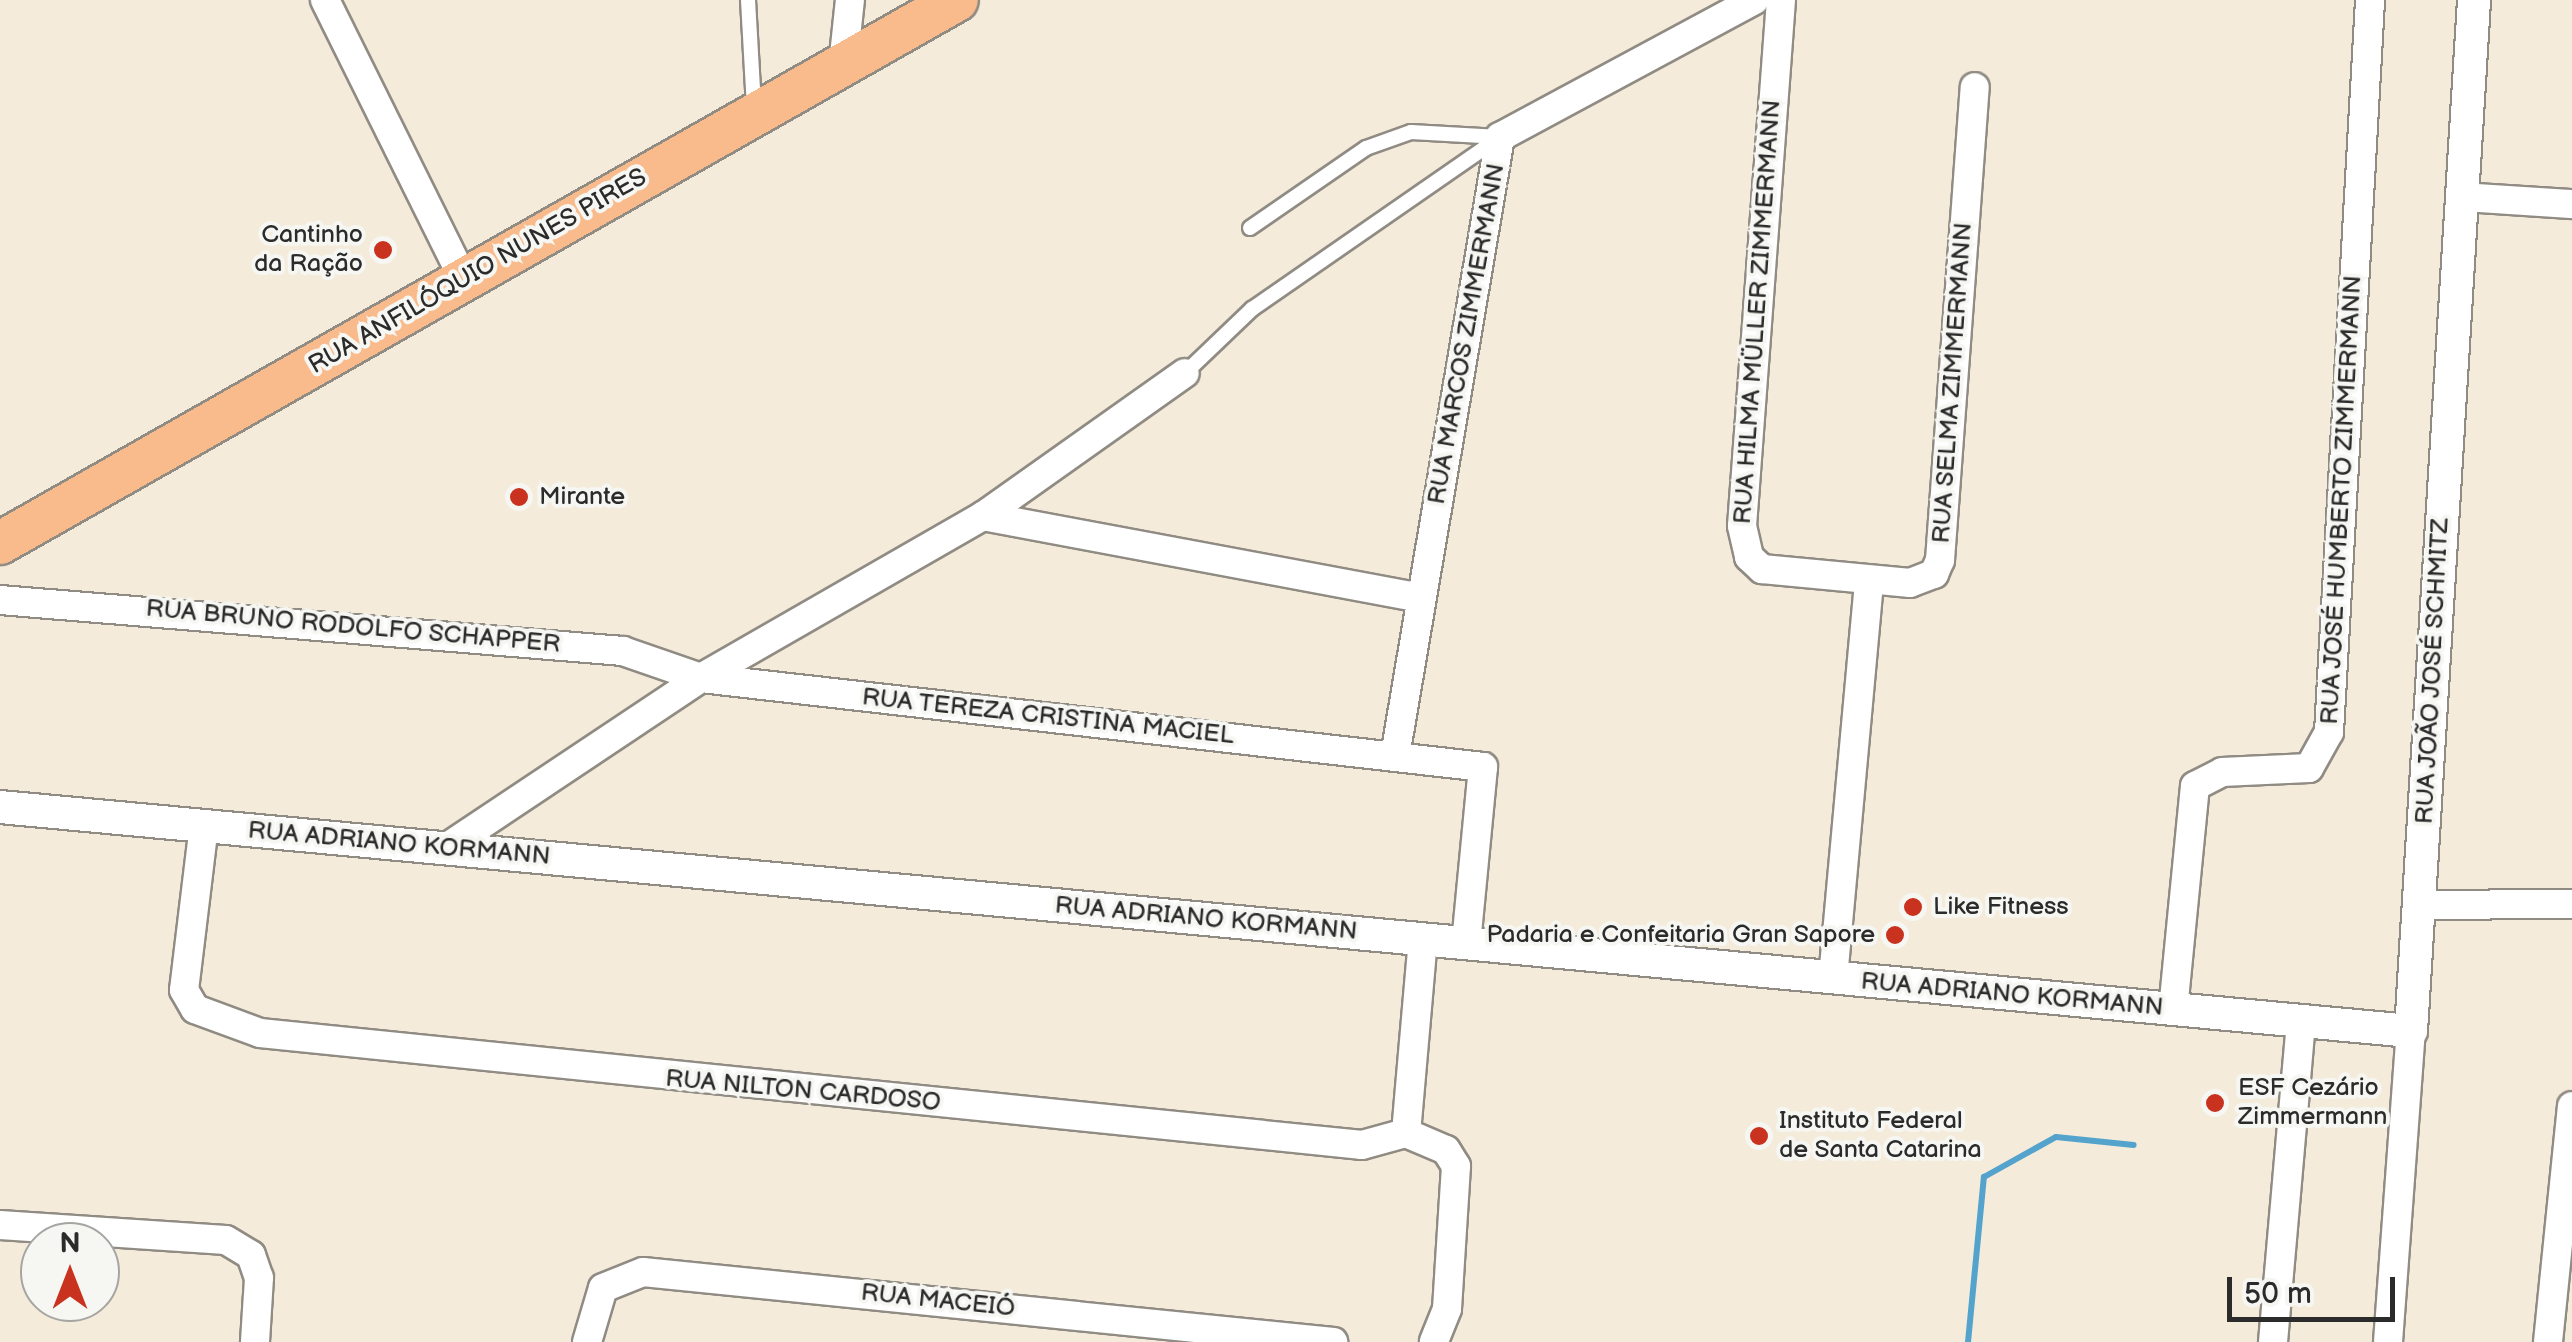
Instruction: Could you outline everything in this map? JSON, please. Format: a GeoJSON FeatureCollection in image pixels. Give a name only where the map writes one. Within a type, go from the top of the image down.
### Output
{"type":"FeatureCollection","features":[{"type":"Feature","properties":{"kind":"main road","name":"RUA ANFILÓQUIO NUNES PIRES"},"geometry":{"type":"LineString","coordinates":[[0,543],[957,0]]}},
{"type":"Feature","properties":{"kind":"street"},"geometry":{"type":"LineString","coordinates":[[325,0],[464,280]]}},
{"type":"Feature","properties":{"kind":"street"},"geometry":{"type":"LineString","coordinates":[[842,65],[850,0]]}},
{"type":"Feature","properties":{"kind":"street","name":"RUA MARCOS ZIMMERMANN"},"geometry":{"type":"LineString","coordinates":[[1395,756],[1500,137],[1754,0]]}},
{"type":"Feature","properties":{"kind":"street","name":"RUA HILMA MÜLLER ZIMMERMANN"},"geometry":{"type":"LineString","coordinates":[[1781,0],[1742,541],[1762,568],[1869,581]]}},
{"type":"Feature","properties":{"kind":"street","name":"RUA JOSÉ HUMBERTO ZIMMERMANN"},"geometry":{"type":"LineString","coordinates":[[2173,1010],[2195,786],[2222,772],[2308,768],[2330,732],[2370,0]]}},
{"type":"Feature","properties":{"kind":"street","name":"RUA JOÃO JOSÉ SCHMITZ"},"geometry":{"type":"LineString","coordinates":[[2388,1342],[2420,905],[2474,0]]}},
{"type":"Feature","properties":{"kind":"street","name":"RUA SELMA ZIMMERMANN"},"geometry":{"type":"LineString","coordinates":[[1869,581],[1922,582],[1940,560],[1975,87]]}},
{"type":"Feature","properties":{"kind":"street"},"geometry":{"type":"LineString","coordinates":[[2463,196],[2572,204]]}},
{"type":"Feature","properties":{"kind":"street"},"geometry":{"type":"LineString","coordinates":[[446,848],[701,678],[982,516],[1185,373]]}},
{"type":"Feature","properties":{"kind":"street"},"geometry":{"type":"LineString","coordinates":[[982,516],[1422,598]]}},
{"type":"Feature","properties":{"kind":"street"},"geometry":{"type":"LineString","coordinates":[[1833,978],[1869,581]]}},
{"type":"Feature","properties":{"kind":"street","name":"RUA BRUNO RODOLFO SCHAPPER"},"geometry":{"type":"LineString","coordinates":[[0,600],[622,651],[701,678]]}},
{"type":"Feature","properties":{"kind":"street","name":"RUA TEREZA CRISTINA MACIEL"},"geometry":{"type":"LineString","coordinates":[[701,678],[1483,767],[1466,943]]}},
{"type":"Feature","properties":{"kind":"street","name":"RUA ADRIANO KORMANN"},"geometry":{"type":"LineString","coordinates":[[0,807],[2411,1032]]}},
{"type":"Feature","properties":{"kind":"street","name":"RUA NILTON CARDOSO"},"geometry":{"type":"LineString","coordinates":[[204,826],[184,990],[195,1009],[260,1032],[1362,1145],[1406,1133]]}},
{"type":"Feature","properties":{"kind":"street"},"geometry":{"type":"LineString","coordinates":[[2420,905],[2572,904]]}},
{"type":"Feature","properties":{"kind":"street"},"geometry":{"type":"LineString","coordinates":[[1423,939],[1406,1133],[1446,1150],[1456,1166],[1447,1309],[1434,1342]]}},
{"type":"Feature","properties":{"kind":"street"},"geometry":{"type":"LineString","coordinates":[[2273,1342],[2301,1021]]}},
{"type":"Feature","properties":{"kind":"street"},"geometry":{"type":"LineString","coordinates":[[2548,1342],[2572,1106]]}},
{"type":"Feature","properties":{"kind":"street"},"geometry":{"type":"LineString","coordinates":[[0,1225],[226,1240],[251,1255],[258,1278],[255,1342]]}},
{"type":"Feature","properties":{"kind":"street","name":"RUA MACEIÓ"},"geometry":{"type":"LineString","coordinates":[[587,1342],[603,1288],[644,1272],[1334,1342]]}},
{"type":"Feature","properties":{"kind":"lane"},"geometry":{"type":"LineString","coordinates":[[748,0],[756,114]]}},
{"type":"Feature","properties":{"kind":"lane"},"geometry":{"type":"LineString","coordinates":[[1250,228],[1366,148],[1411,132],[1500,137]]}},
{"type":"Feature","properties":{"kind":"lane"},"geometry":{"type":"LineString","coordinates":[[1185,373],[1252,309],[1500,137]]}},
{"type":"Feature","properties":{"kind":"waterway"},"geometry":{"type":"LineString","coordinates":[[1968,1342],[1984,1177],[2056,1137],[2134,1145]]}},
{"type":"Feature","properties":{"kind":"place","name":"Cantinho da Ração"},"geometry":{"type":"Point","coordinates":[383,250]}},
{"type":"Feature","properties":{"kind":"place","name":"Mirante"},"geometry":{"type":"Point","coordinates":[519,497]}},
{"type":"Feature","properties":{"kind":"place","name":"Like Fitness"},"geometry":{"type":"Point","coordinates":[1913,907]}},
{"type":"Feature","properties":{"kind":"place","name":"Padaria e Confeitaria Gran Sapore"},"geometry":{"type":"Point","coordinates":[1895,935]}},
{"type":"Feature","properties":{"kind":"place","name":"ESF Cezário Zimmermann"},"geometry":{"type":"Point","coordinates":[2215,1103]}},
{"type":"Feature","properties":{"kind":"place","name":"Instituto Federal de Santa Catarina"},"geometry":{"type":"Point","coordinates":[1759,1136]}}]}
